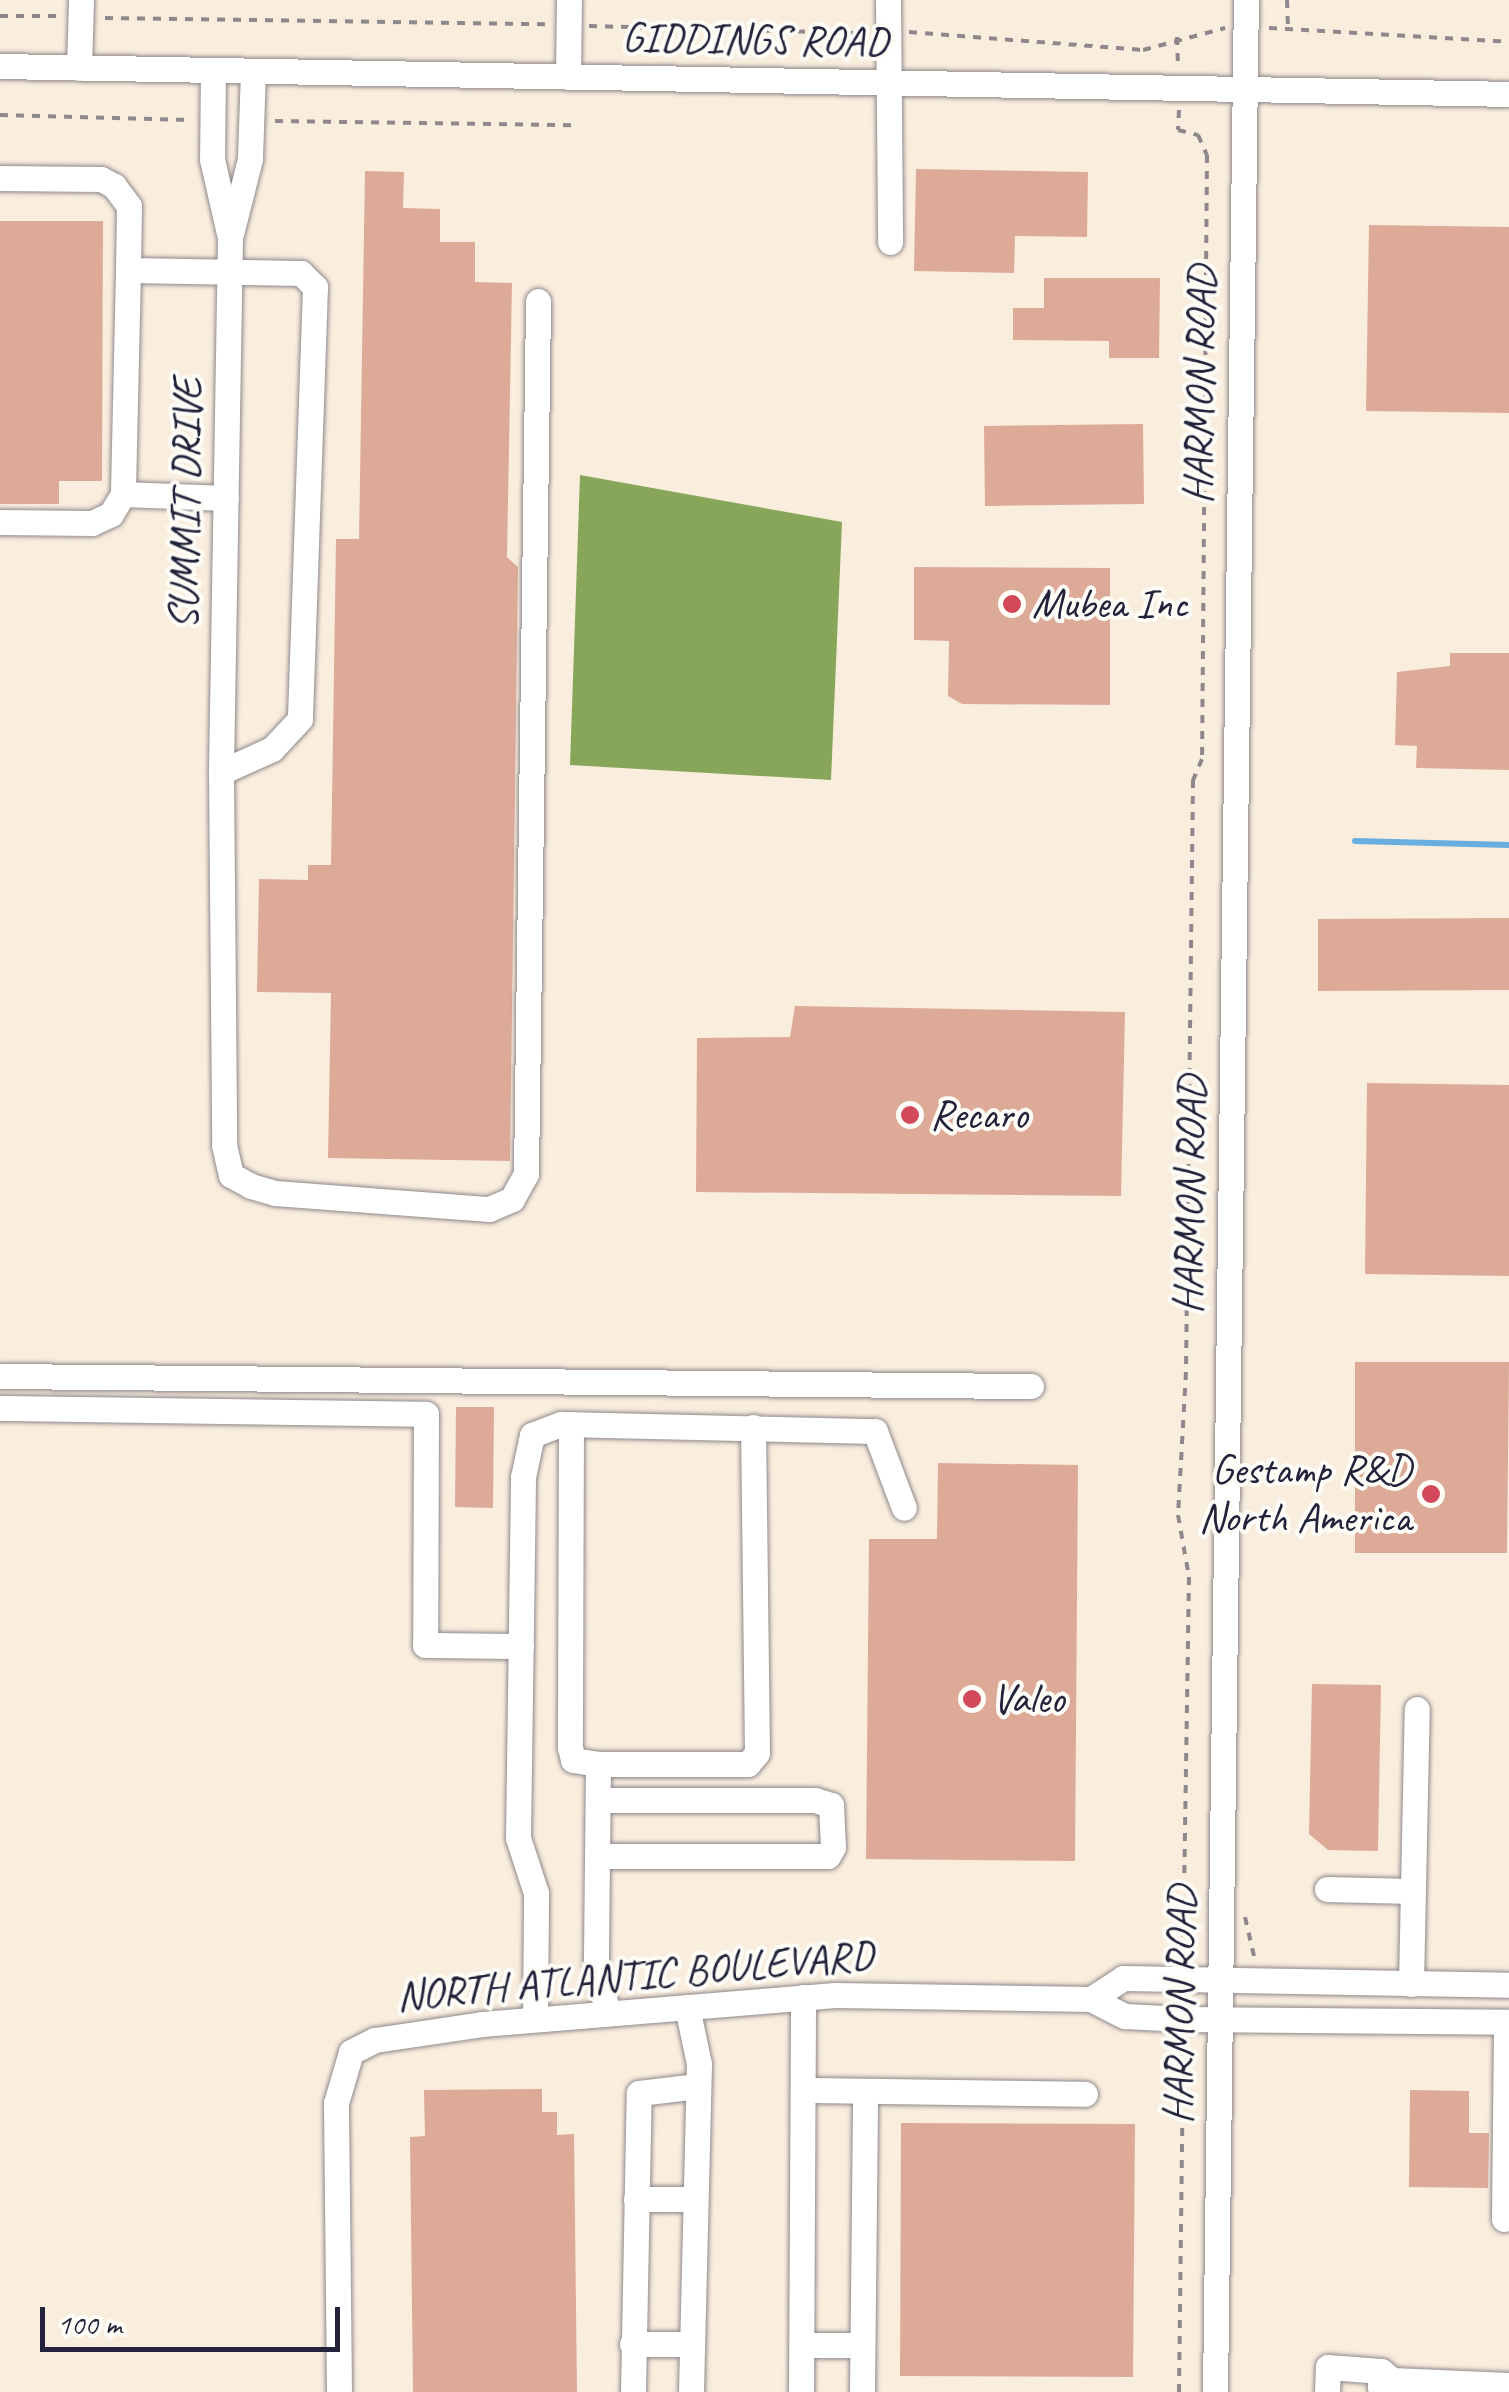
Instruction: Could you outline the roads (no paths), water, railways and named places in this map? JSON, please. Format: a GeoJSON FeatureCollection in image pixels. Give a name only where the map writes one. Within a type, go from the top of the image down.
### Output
{"type":"FeatureCollection","features":[{"type":"Feature","properties":{"kind":"street"},"geometry":{"type":"LineString","coordinates":[[888,0],[892,82],[890,242]]}},
{"type":"Feature","properties":{"kind":"street","name":"HARMON ROAD"},"geometry":{"type":"LineString","coordinates":[[1215,2392],[1246,0]]}},
{"type":"Feature","properties":{"kind":"street"},"geometry":{"type":"LineString","coordinates":[[79,68],[80,8]]}},
{"type":"Feature","properties":{"kind":"street"},"geometry":{"type":"LineString","coordinates":[[568,77],[569,13]]}},
{"type":"Feature","properties":{"kind":"street","name":"GIDDINGS ROAD"},"geometry":{"type":"LineString","coordinates":[[0,66],[1509,94]]}},
{"type":"Feature","properties":{"kind":"street","name":"SUMMIT DRIVE"},"geometry":{"type":"LineString","coordinates":[[213,70],[212,160],[230,238],[221,772],[224,1145],[231,1175],[276,1193],[488,1209],[512,1199],[526,1174],[538,300]]}},
{"type":"Feature","properties":{"kind":"street","name":"SUMMIT DRIVE"},"geometry":{"type":"LineString","coordinates":[[230,238],[250,159],[252,71]]}},
{"type":"Feature","properties":{"kind":"street"},"geometry":{"type":"LineString","coordinates":[[0,178],[101,179],[114,186],[129,206],[124,494],[111,514],[92,523],[0,522]]}},
{"type":"Feature","properties":{"kind":"street"},"geometry":{"type":"LineString","coordinates":[[128,270],[301,273],[315,286],[300,719],[272,749],[221,772]]}},
{"type":"Feature","properties":{"kind":"street"},"geometry":{"type":"LineString","coordinates":[[124,494],[226,498]]}},
{"type":"Feature","properties":{"kind":"street"},"geometry":{"type":"LineString","coordinates":[[0,1376],[1031,1386]]}},
{"type":"Feature","properties":{"kind":"street"},"geometry":{"type":"LineString","coordinates":[[0,1408],[426,1414],[425,1645],[520,1646]]}},
{"type":"Feature","properties":{"kind":"street"},"geometry":{"type":"LineString","coordinates":[[571,1424],[570,1747],[573,1760],[598,1764],[748,1764],[757,1753],[753,1427]]}},
{"type":"Feature","properties":{"kind":"street"},"geometry":{"type":"LineString","coordinates":[[535,2019],[536,1892],[518,1838],[524,1450],[546,1426],[571,1424],[875,1431],[904,1508]]}},
{"type":"Feature","properties":{"kind":"street"},"geometry":{"type":"LineString","coordinates":[[1411,1984],[1417,1710]]}},
{"type":"Feature","properties":{"kind":"street"},"geometry":{"type":"LineString","coordinates":[[598,1764],[596,1968],[608,2013]]}},
{"type":"Feature","properties":{"kind":"street"},"geometry":{"type":"LineString","coordinates":[[597,1856],[828,1856],[833,1847],[831,1805],[815,1800],[598,1800]]}},
{"type":"Feature","properties":{"kind":"street"},"geometry":{"type":"LineString","coordinates":[[1327,1889],[1413,1890]]}},
{"type":"Feature","properties":{"kind":"street","name":"NORTH ATLANTIC BOULEVARD"},"geometry":{"type":"LineString","coordinates":[[1092,1999],[1123,1978],[1509,1985]]}},
{"type":"Feature","properties":{"kind":"street"},"geometry":{"type":"LineString","coordinates":[[1462,1984],[1462,2022]]}},
{"type":"Feature","properties":{"kind":"street"},"geometry":{"type":"LineString","coordinates":[[801,2392],[806,2090],[803,1998]]}},
{"type":"Feature","properties":{"kind":"street","name":"NORTH ATLANTIC BOULEVARD"},"geometry":{"type":"LineString","coordinates":[[339,2392],[336,2103],[352,2052],[399,2032],[803,1998],[1092,1999],[1125,2016],[1508,2022]]}},
{"type":"Feature","properties":{"kind":"street"},"geometry":{"type":"LineString","coordinates":[[687,2007],[698,2086],[691,2392]]}},
{"type":"Feature","properties":{"kind":"street"},"geometry":{"type":"LineString","coordinates":[[1504,2219],[1508,2022]]}},
{"type":"Feature","properties":{"kind":"street"},"geometry":{"type":"LineString","coordinates":[[633,2392],[639,2092],[698,2086]]}},
{"type":"Feature","properties":{"kind":"street"},"geometry":{"type":"LineString","coordinates":[[806,2090],[1085,2094]]}},
{"type":"Feature","properties":{"kind":"street"},"geometry":{"type":"LineString","coordinates":[[862,2392],[865,2091]]}},
{"type":"Feature","properties":{"kind":"street"},"geometry":{"type":"LineString","coordinates":[[636,2199],[696,2199]]}},
{"type":"Feature","properties":{"kind":"street"},"geometry":{"type":"LineString","coordinates":[[632,2344],[692,2344]]}},
{"type":"Feature","properties":{"kind":"street"},"geometry":{"type":"LineString","coordinates":[[802,2344],[862,2345]]}},
{"type":"Feature","properties":{"kind":"street"},"geometry":{"type":"LineString","coordinates":[[1326,2392],[1328,2366],[1380,2382],[1509,2385]]}},
{"type":"Feature","properties":{"kind":"waterway"},"geometry":{"type":"LineString","coordinates":[[1355,841],[1509,845]]}},
{"type":"Feature","properties":{"kind":"place","name":"Mubea Inc"},"geometry":{"type":"Point","coordinates":[1012,604]}},
{"type":"Feature","properties":{"kind":"place","name":"Recaro"},"geometry":{"type":"Point","coordinates":[910,1115]}},
{"type":"Feature","properties":{"kind":"place","name":"Gestamp R&D North America"},"geometry":{"type":"Point","coordinates":[1431,1494]}},
{"type":"Feature","properties":{"kind":"place","name":"Valeo"},"geometry":{"type":"Point","coordinates":[972,1699]}}]}
